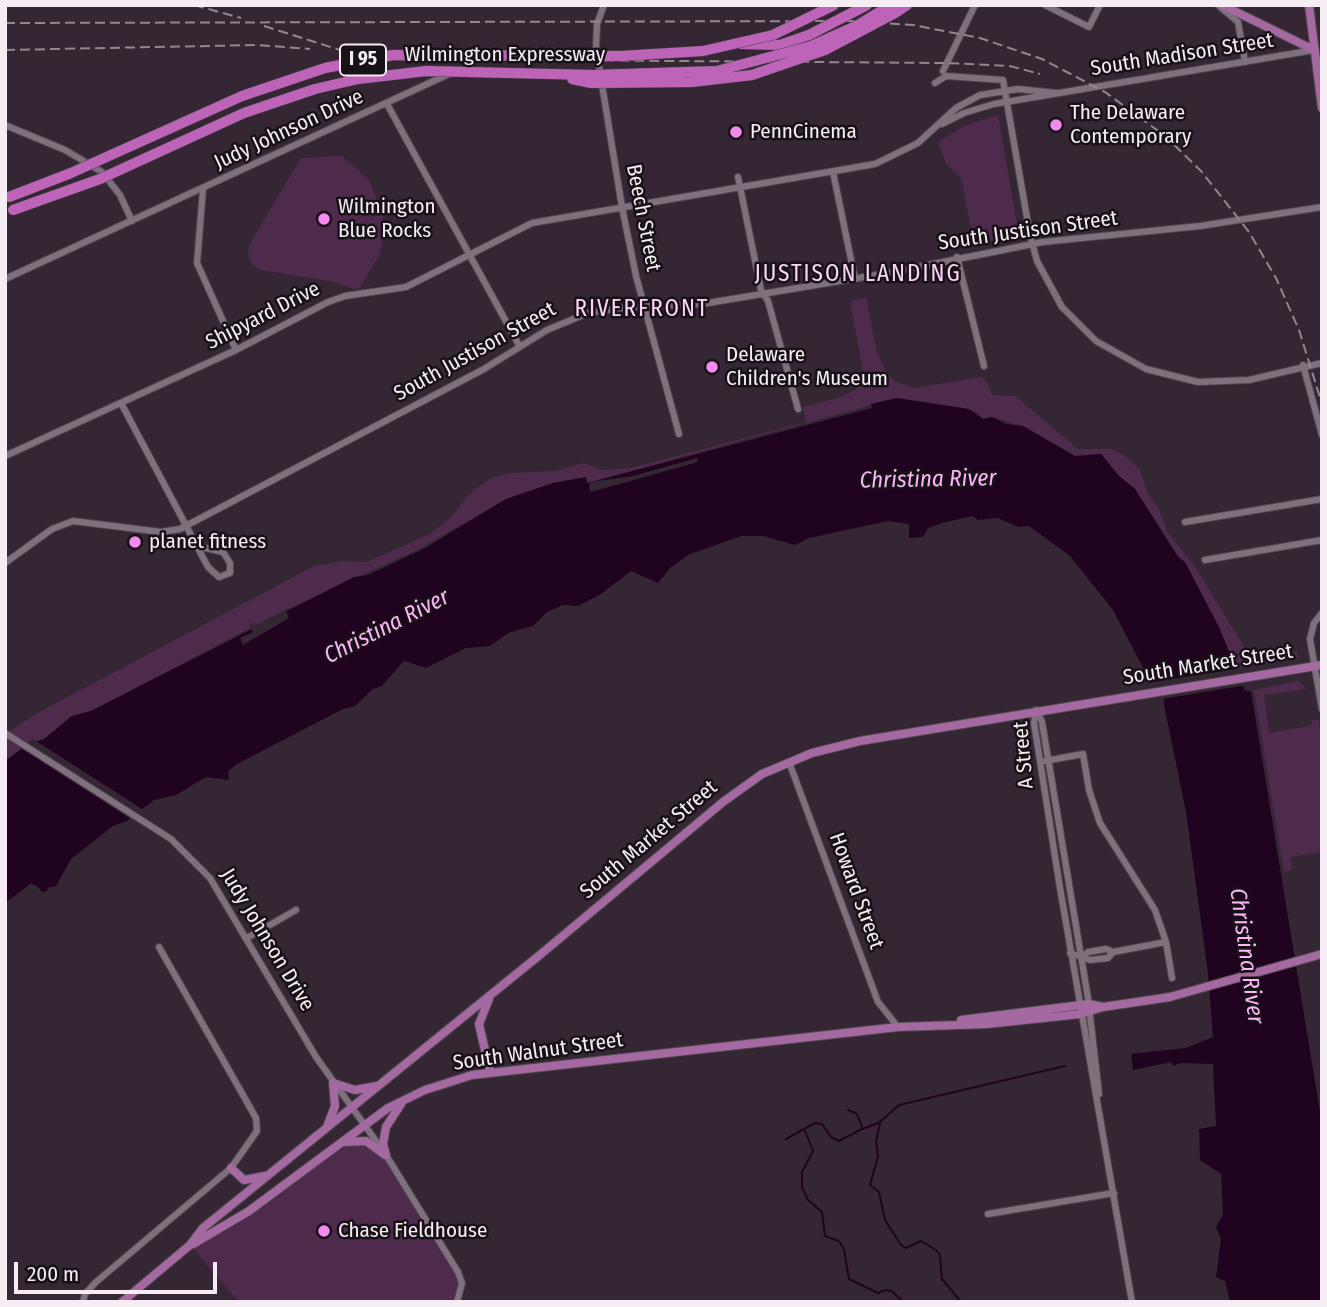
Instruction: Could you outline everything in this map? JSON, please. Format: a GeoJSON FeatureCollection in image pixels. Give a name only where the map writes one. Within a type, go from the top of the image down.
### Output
{"type":"FeatureCollection","features":[{"type":"Feature","properties":{"kind":"highway","name":"Wilmington Expressway"},"geometry":{"type":"LineString","coordinates":[[7,197],[71,173],[267,86],[349,63],[393,55],[426,54],[656,55],[742,44],[800,24],[834,5]]}},
{"type":"Feature","properties":{"kind":"highway"},"geometry":{"type":"LineString","coordinates":[[742,44],[780,44],[809,35],[867,5]]}},
{"type":"Feature","properties":{"kind":"highway","name":"Wilmington Expressway"},"geometry":{"type":"LineString","coordinates":[[9,211],[100,179],[244,113],[300,93],[358,79],[426,71],[675,74],[731,69],[811,46],[858,25],[891,5]]}},
{"type":"Feature","properties":{"kind":"highway"},"geometry":{"type":"LineString","coordinates":[[547,74],[591,83],[692,82],[741,77],[787,65],[825,51],[907,5]]}},
{"type":"Feature","properties":{"kind":"main road"},"geometry":{"type":"LineString","coordinates":[[1220,5],[1319,48]]}},
{"type":"Feature","properties":{"kind":"main road"},"geometry":{"type":"LineString","coordinates":[[1309,5],[1319,48],[1322,108]]}},
{"type":"Feature","properties":{"kind":"main road","name":"South Market Street"},"geometry":{"type":"LineString","coordinates":[[122,1302],[190,1245],[203,1228],[353,1109],[729,797],[762,774],[789,762],[860,741],[1318,665]]}},
{"type":"Feature","properties":{"kind":"main road","name":"South Walnut Street"},"geometry":{"type":"LineString","coordinates":[[190,1245],[249,1211],[365,1124],[407,1098],[450,1081],[490,1072],[898,1027],[986,1024],[1150,1001],[1322,954]]}},
{"type":"Feature","properties":{"kind":"main road"},"geometry":{"type":"LineString","coordinates":[[490,1072],[479,1024],[480,1014],[492,993]]}},
{"type":"Feature","properties":{"kind":"main road"},"geometry":{"type":"LineString","coordinates":[[327,1129],[335,1106],[333,1083],[355,1090],[380,1086]]}},
{"type":"Feature","properties":{"kind":"main road"},"geometry":{"type":"LineString","coordinates":[[386,1155],[384,1139],[388,1120],[407,1098]]}},
{"type":"Feature","properties":{"kind":"main road"},"geometry":{"type":"LineString","coordinates":[[341,1143],[366,1141],[386,1155]]}},
{"type":"Feature","properties":{"kind":"main road"},"geometry":{"type":"LineString","coordinates":[[230,1168],[244,1180],[268,1175]]}},
{"type":"Feature","properties":{"kind":"street","name":"Beech Street"},"geometry":{"type":"LineString","coordinates":[[604,5],[596,37],[599,71],[622,206],[644,307],[679,434]]}},
{"type":"Feature","properties":{"kind":"street"},"geometry":{"type":"LineString","coordinates":[[943,71],[975,5]]}},
{"type":"Feature","properties":{"kind":"street"},"geometry":{"type":"LineString","coordinates":[[1045,5],[1089,27],[1100,5]]}},
{"type":"Feature","properties":{"kind":"street"},"geometry":{"type":"LineString","coordinates":[[1220,5],[1238,22],[1245,62]]}},
{"type":"Feature","properties":{"kind":"street","name":"South Madison Street"},"geometry":{"type":"LineString","coordinates":[[934,129],[973,110],[1007,102],[1319,48]]}},
{"type":"Feature","properties":{"kind":"street","name":"Judy Johnson Drive"},"geometry":{"type":"LineString","coordinates":[[5,279],[463,68],[599,71]]}},
{"type":"Feature","properties":{"kind":"street"},"geometry":{"type":"LineString","coordinates":[[934,83],[946,76],[1003,80],[1032,244],[1044,277],[1062,307],[1096,341],[1129,362],[1169,377],[1209,383],[1249,380],[1303,365],[1322,363]]}},
{"type":"Feature","properties":{"kind":"street","name":"South Madison Street"},"geometry":{"type":"LineString","coordinates":[[622,206],[885,161],[918,143],[956,108],[973,98],[1006,91],[1040,89],[1056,93]]}},
{"type":"Feature","properties":{"kind":"street"},"geometry":{"type":"LineString","coordinates":[[387,104],[520,347]]}},
{"type":"Feature","properties":{"kind":"street"},"geometry":{"type":"LineString","coordinates":[[5,125],[65,150],[102,173],[120,195],[132,221]]}},
{"type":"Feature","properties":{"kind":"street"},"geometry":{"type":"LineString","coordinates":[[833,172],[855,279]]}},
{"type":"Feature","properties":{"kind":"street"},"geometry":{"type":"LineString","coordinates":[[738,177],[764,294],[798,410]]}},
{"type":"Feature","properties":{"kind":"street"},"geometry":{"type":"LineString","coordinates":[[203,189],[197,263],[236,350]]}},
{"type":"Feature","properties":{"kind":"street","name":"Shipyard Drive"},"geometry":{"type":"LineString","coordinates":[[5,456],[236,350],[334,299],[406,288],[541,221],[622,206]]}},
{"type":"Feature","properties":{"kind":"street","name":"South Justison Street"},"geometry":{"type":"LineString","coordinates":[[5,563],[52,529],[73,521],[161,532],[175,531],[187,526],[547,330],[588,313],[695,305],[855,279],[1032,244],[1200,226],[1322,207]]}},
{"type":"Feature","properties":{"kind":"street"},"geometry":{"type":"LineString","coordinates":[[957,257],[984,366]]}},
{"type":"Feature","properties":{"kind":"street"},"geometry":{"type":"LineString","coordinates":[[1303,365],[1322,435]]}},
{"type":"Feature","properties":{"kind":"street"},"geometry":{"type":"LineString","coordinates":[[121,402],[197,546],[214,574],[223,577],[230,573],[230,563],[223,552],[197,546]]}},
{"type":"Feature","properties":{"kind":"street"},"geometry":{"type":"LineString","coordinates":[[1185,522],[1322,499]]}},
{"type":"Feature","properties":{"kind":"street"},"geometry":{"type":"LineString","coordinates":[[1205,560],[1322,540]]}},
{"type":"Feature","properties":{"kind":"street"},"geometry":{"type":"LineString","coordinates":[[1322,613],[1311,631],[1318,665],[1322,709]]}},
{"type":"Feature","properties":{"kind":"street","name":"A Street"},"geometry":{"type":"LineString","coordinates":[[1036,710],[1042,720],[1082,958],[1085,1009],[1132,1302]]}},
{"type":"Feature","properties":{"kind":"street","name":"A Street"},"geometry":{"type":"LineString","coordinates":[[1036,710],[1034,723],[1070,953],[1085,1009]]}},
{"type":"Feature","properties":{"kind":"street","name":"Judy Johnson Drive"},"geometry":{"type":"LineString","coordinates":[[5,733],[149,825],[197,862],[217,887],[333,1083],[386,1155],[458,1272],[462,1283],[457,1302]]}},
{"type":"Feature","properties":{"kind":"street"},"geometry":{"type":"LineString","coordinates":[[1040,762],[1083,754],[1089,790],[1102,829],[1153,907],[1166,942],[1172,978]]}},
{"type":"Feature","properties":{"kind":"street","name":"Howard Street"},"geometry":{"type":"LineString","coordinates":[[789,762],[878,1002],[898,1027]]}},
{"type":"Feature","properties":{"kind":"street"},"geometry":{"type":"LineString","coordinates":[[247,938],[296,911]]}},
{"type":"Feature","properties":{"kind":"street"},"geometry":{"type":"LineString","coordinates":[[1070,953],[1090,961],[1108,958],[1113,952],[1166,942]]}},
{"type":"Feature","properties":{"kind":"street"},"geometry":{"type":"LineString","coordinates":[[83,1302],[85,1294],[96,1282],[230,1168],[255,1135],[256,1118],[159,947]]}},
{"type":"Feature","properties":{"kind":"street"},"geometry":{"type":"LineString","coordinates":[[988,1214],[1114,1193]]}},
{"type":"Feature","properties":{"kind":"shaded area"},"geometry":{"type":"Polygon","coordinates":[[[998,115],[1019,236],[974,243],[961,178],[946,164],[938,142],[964,126],[998,115]]]}},
{"type":"Feature","properties":{"kind":"shaded area","name":"Wilmington Blue Rocks"},"geometry":{"type":"Polygon","coordinates":[[[342,156],[369,180],[383,215],[383,240],[379,256],[358,290],[330,281],[260,270],[252,264],[248,255],[249,245],[301,158],[342,156]]]}},
{"type":"Feature","properties":{"kind":"shaded area"},"geometry":{"type":"Polygon","coordinates":[[[866,298],[877,352],[885,371],[895,381],[914,388],[982,377],[992,395],[1015,396],[1078,449],[1111,449],[1123,454],[1140,470],[1148,494],[1159,509],[1168,533],[1194,565],[1249,655],[1255,659],[1296,652],[1299,657],[1238,668],[1185,562],[1181,560],[1135,489],[1119,476],[1101,454],[1075,456],[1023,426],[992,417],[983,419],[975,411],[897,398],[587,483],[586,478],[553,483],[506,499],[419,549],[285,610],[91,711],[72,716],[44,739],[28,744],[5,761],[5,735],[32,716],[314,566],[342,561],[367,562],[430,534],[451,517],[470,493],[491,478],[510,473],[555,471],[584,463],[602,470],[631,468],[806,422],[803,407],[841,397],[855,390],[860,383],[863,371],[850,301],[866,298]]]}},
{"type":"Feature","properties":{"kind":"shaded area"},"geometry":{"type":"Polygon","coordinates":[[[1298,681],[1306,689],[1264,695],[1269,733],[1310,726],[1313,720],[1319,720],[1322,740],[1322,858],[1321,852],[1290,857],[1292,870],[1284,872],[1254,690],[1298,681]]]}},
{"type":"Feature","properties":{"kind":"shaded area","name":"Chase Fieldhouse"},"geometry":{"type":"Polygon","coordinates":[[[349,1141],[377,1147],[461,1277],[457,1302],[239,1302],[190,1245],[349,1141]]]}},
{"type":"Feature","properties":{"kind":"water","name":"Christina River"},"geometry":{"type":"Polygon","coordinates":[[[897,398],[969,409],[983,419],[992,417],[1006,424],[1023,426],[1075,456],[1101,454],[1119,476],[1135,489],[1178,557],[1185,562],[1219,627],[1245,691],[1251,691],[1322,1124],[1322,1302],[1230,1302],[1225,1281],[1216,1277],[1221,1239],[1216,1227],[1223,1214],[1221,1174],[1200,1160],[1199,1129],[1216,1126],[1213,1064],[1181,1063],[1173,1066],[1171,1062],[1133,1070],[1131,1054],[1186,1048],[1213,1037],[1208,973],[1186,812],[1164,705],[1163,682],[1151,683],[1113,610],[1070,556],[1029,526],[1018,527],[998,518],[978,520],[973,516],[928,528],[923,537],[909,538],[909,524],[888,521],[809,538],[795,545],[763,536],[741,536],[690,554],[671,567],[658,583],[631,571],[601,594],[578,606],[563,605],[547,612],[533,626],[508,633],[490,646],[466,648],[426,668],[404,661],[382,686],[373,689],[355,706],[343,709],[237,764],[228,771],[229,780],[206,777],[176,795],[154,800],[127,821],[113,826],[71,859],[56,886],[42,892],[37,886],[30,884],[5,903],[5,761],[28,744],[44,739],[72,716],[91,711],[354,577],[368,575],[425,548],[506,499],[553,483],[586,477],[587,483],[872,408],[871,404],[897,398]]]}},
{"type":"Feature","properties":{"kind":"pier"},"geometry":{"type":"Polygon","coordinates":[[[697,458],[698,462],[591,492],[589,488],[590,482],[633,476],[697,458]]]}},
{"type":"Feature","properties":{"kind":"pier"},"geometry":{"type":"Polygon","coordinates":[[[286,611],[289,618],[243,645],[240,638],[253,632],[249,625],[254,622],[257,626],[286,611]]]}},
{"type":"Feature","properties":{"kind":"pier"},"geometry":{"type":"Polygon","coordinates":[[[1242,668],[1247,685],[1162,699],[1160,685],[1151,686],[1147,683],[1242,668]]]}},
{"type":"Feature","properties":{"kind":"pier"},"geometry":{"type":"Polygon","coordinates":[[[33,739],[145,811],[134,821],[19,747],[33,739]]]}},
{"type":"Feature","properties":{"kind":"waterway"},"geometry":{"type":"LineString","coordinates":[[848,1110],[857,1114],[863,1129],[880,1122],[899,1105],[1065,1066]]}},
{"type":"Feature","properties":{"kind":"waterway"},"geometry":{"type":"LineString","coordinates":[[786,1139],[815,1123],[822,1124],[831,1137],[839,1141],[862,1129]]}},
{"type":"Feature","properties":{"kind":"waterway"},"geometry":{"type":"LineString","coordinates":[[880,1123],[876,1142],[878,1156],[870,1185],[879,1192],[885,1220],[901,1245],[906,1248],[921,1241],[936,1250],[940,1255],[942,1279],[961,1302]]}},
{"type":"Feature","properties":{"kind":"waterway"},"geometry":{"type":"LineString","coordinates":[[805,1131],[813,1151],[802,1172],[802,1187],[808,1200],[822,1212],[825,1236],[839,1241],[844,1249],[849,1279],[878,1293],[892,1291],[903,1302]]}},
{"type":"Feature","properties":{"kind":"railway"},"geometry":{"type":"LineString","coordinates":[[5,6],[84,5]]}},
{"type":"Feature","properties":{"kind":"railway"},"geometry":{"type":"LineString","coordinates":[[194,5],[241,18]]}},
{"type":"Feature","properties":{"kind":"railway"},"geometry":{"type":"LineString","coordinates":[[5,23],[851,21],[913,25],[980,38],[1042,59],[1105,92],[1165,136],[1201,171],[1249,232],[1276,278],[1299,330],[1322,404]]}},
{"type":"Feature","properties":{"kind":"railway"},"geometry":{"type":"LineString","coordinates":[[264,26],[359,56],[402,59],[946,63],[1010,66],[1040,74]]}},
{"type":"Feature","properties":{"kind":"railway"},"geometry":{"type":"LineString","coordinates":[[5,50],[257,45],[310,49]]}},
{"type":"Feature","properties":{"kind":"place","name":"The Delaware Contemporary"},"geometry":{"type":"Point","coordinates":[1056,125]}},
{"type":"Feature","properties":{"kind":"place","name":"PennCinema"},"geometry":{"type":"Point","coordinates":[736,132]}},
{"type":"Feature","properties":{"kind":"place","name":"Wilmington Blue Rocks"},"geometry":{"type":"Point","coordinates":[324,219]}},
{"type":"Feature","properties":{"kind":"place","name":"Delaware Children's Museum"},"geometry":{"type":"Point","coordinates":[712,367]}},
{"type":"Feature","properties":{"kind":"place","name":"planet fitness"},"geometry":{"type":"Point","coordinates":[135,542]}},
{"type":"Feature","properties":{"kind":"place","name":"Chase Fieldhouse"},"geometry":{"type":"Point","coordinates":[324,1231]}},
{"type":"Feature","properties":{"kind":"district","name":"JUSTISON LANDING"},"geometry":{"type":"Point","coordinates":[858,275]}},
{"type":"Feature","properties":{"kind":"district","name":"RIVERFRONT"},"geometry":{"type":"Point","coordinates":[642,310]}}]}
